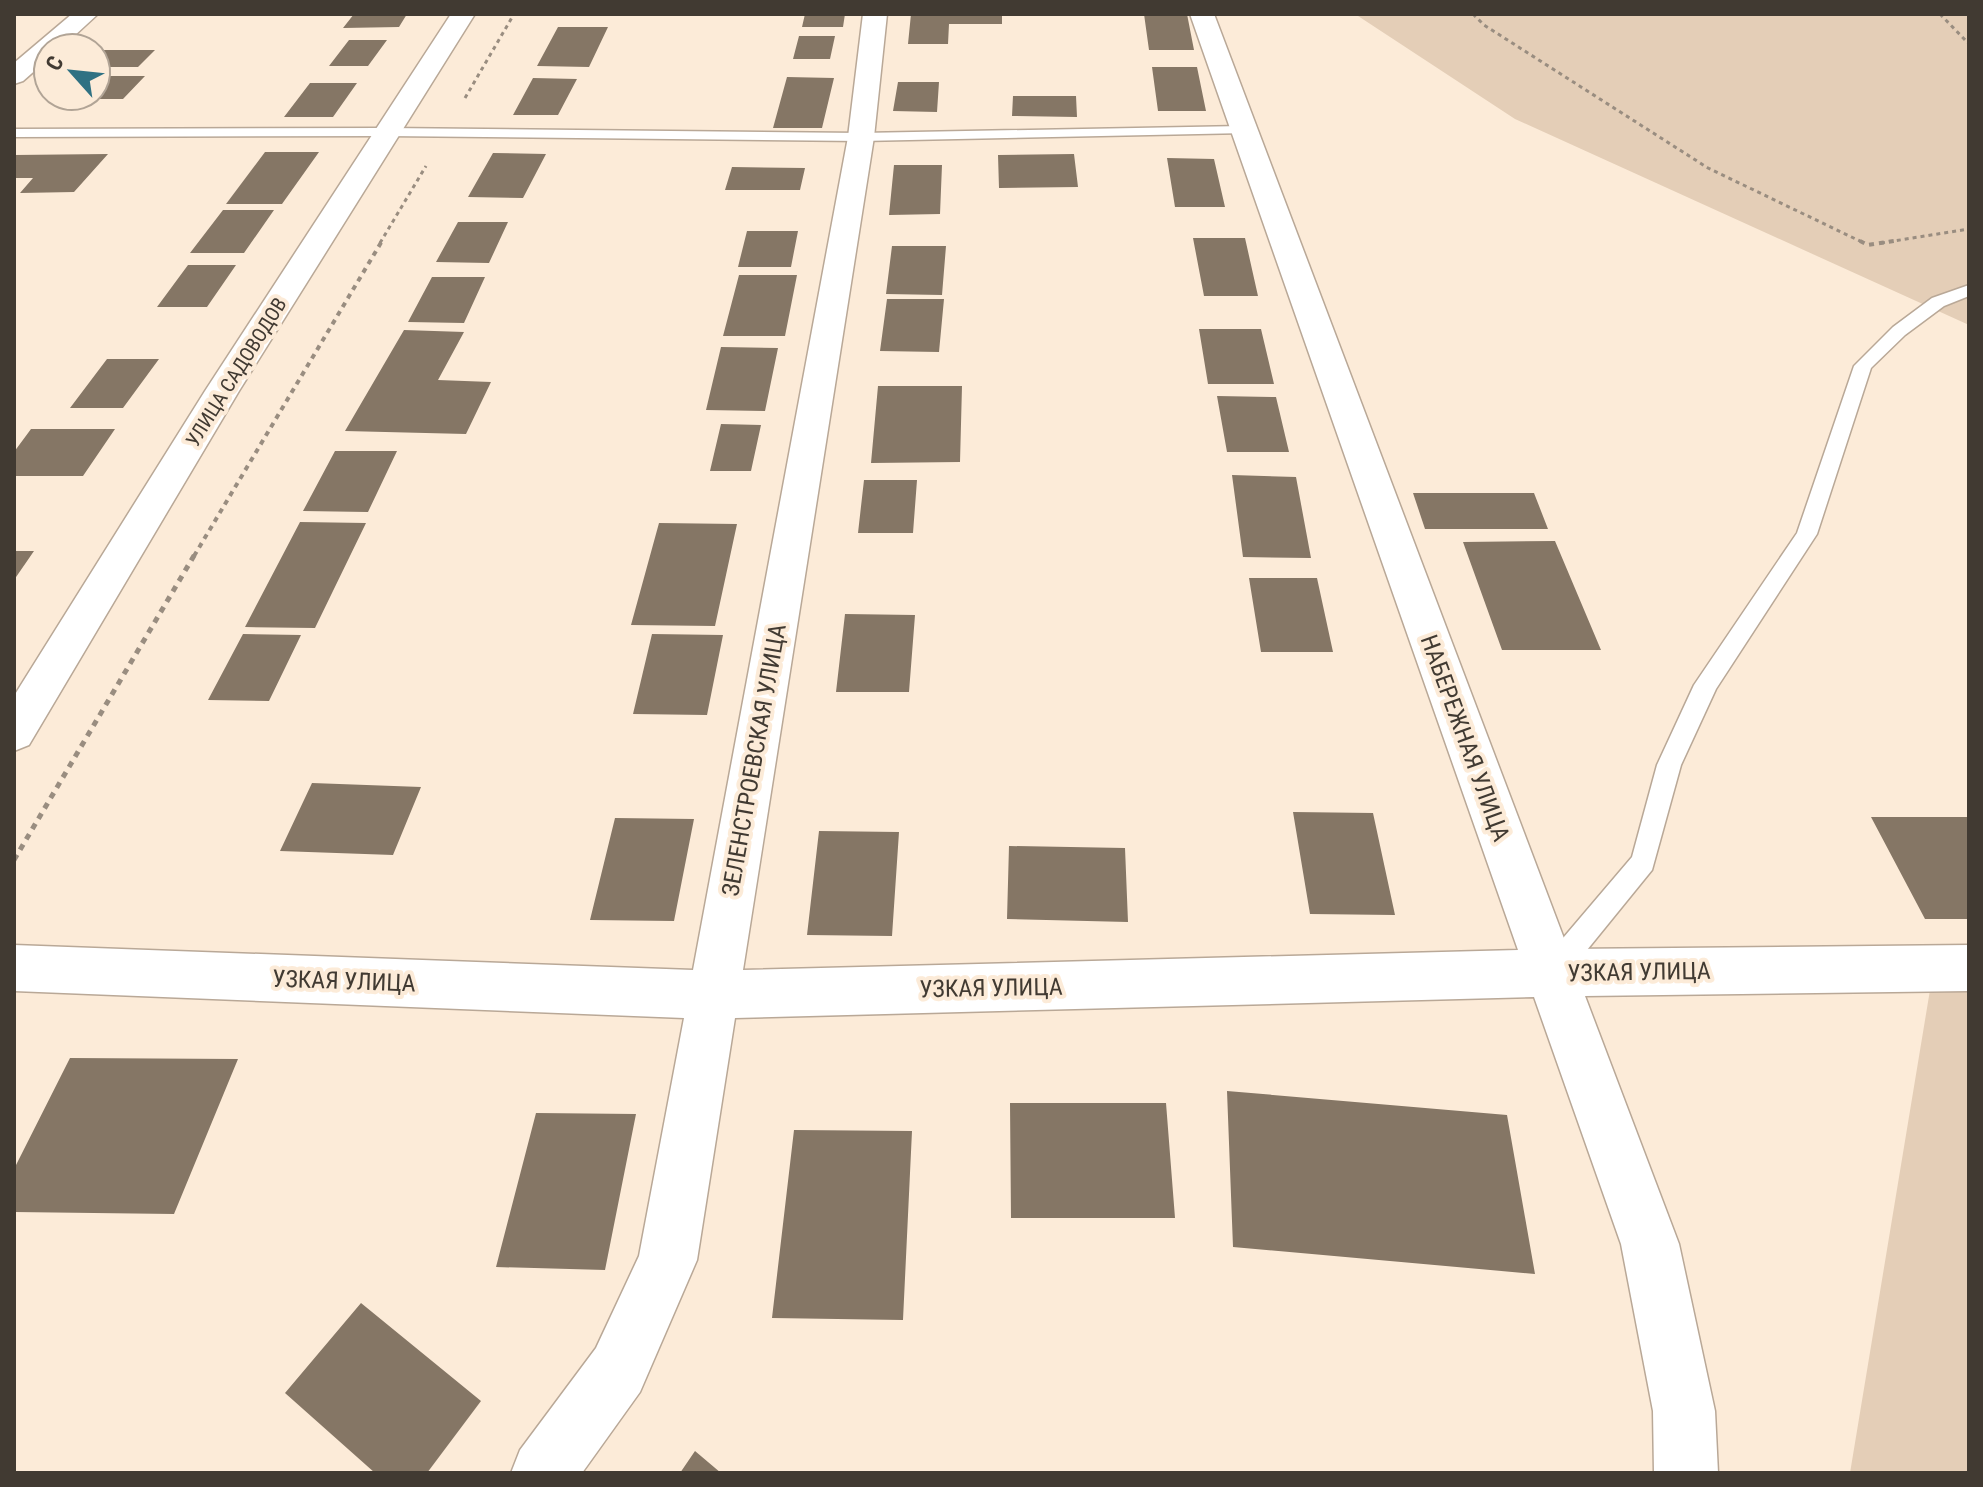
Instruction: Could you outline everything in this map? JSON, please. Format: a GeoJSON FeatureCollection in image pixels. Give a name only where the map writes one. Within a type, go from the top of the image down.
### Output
{"type":"FeatureCollection","features":[{"type":"Feature","properties":{"kind":"street"},"geometry":{"type":"LineString","coordinates":[[14,76],[86,14]]}},
{"type":"Feature","properties":{"kind":"street","name":"УЛИЦА САДОВОДОВ"},"geometry":{"type":"LineString","coordinates":[[14,733],[222,391],[463,14]]}},
{"type":"Feature","properties":{"kind":"street","name":"ЗЕЛЕНСТРОЕВСКАЯ УЛИЦА"},"geometry":{"type":"LineString","coordinates":[[543,1473],[618,1370],[668,1260],[861,137],[875,14]]}},
{"type":"Feature","properties":{"kind":"street","name":"НАБЕРЕЖНАЯ УЛИЦА"},"geometry":{"type":"LineString","coordinates":[[1202,14],[1650,1244],[1684,1411],[1686,1473]]}},
{"type":"Feature","properties":{"kind":"street","name":"УЗКАЯ УЛИЦА"},"geometry":{"type":"LineString","coordinates":[[14,968],[713,995],[1551,973],[1969,968]]}},
{"type":"Feature","properties":{"kind":"lane"},"geometry":{"type":"LineString","coordinates":[[14,133],[446,132],[861,137],[1242,130]]}},
{"type":"Feature","properties":{"kind":"lane"},"geometry":{"type":"LineString","coordinates":[[1551,973],[1643,862],[1669,765],[1706,685],[1807,534],[1863,366],[1899,331],[1938,302],[1969,290]]}},
{"type":"Feature","properties":{"kind":"path"},"geometry":{"type":"LineString","coordinates":[[14,860],[514,14]]}},
{"type":"Feature","properties":{"kind":"path"},"geometry":{"type":"LineString","coordinates":[[1473,14],[1484,25],[1708,168],[1868,245],[1969,229]]}},
{"type":"Feature","properties":{"kind":"path"},"geometry":{"type":"LineString","coordinates":[[1940,14],[1969,44]]}},
{"type":"Feature","properties":{"kind":"shaded area"},"geometry":{"type":"Polygon","coordinates":[[[1355,14],[1969,14],[1969,325],[1515,119],[1355,14]]]}},
{"type":"Feature","properties":{"kind":"shaded area"},"geometry":{"type":"Polygon","coordinates":[[[1930,990],[1969,992],[1969,1473],[1850,1473],[1930,990]]]}},
{"type":"Feature","properties":{"kind":"building"},"geometry":{"type":"Polygon","coordinates":[[[354,14],[407,14],[399,27],[343,28],[354,14]]]}},
{"type":"Feature","properties":{"kind":"building"},"geometry":{"type":"Polygon","coordinates":[[[805,14],[845,14],[843,27],[802,27],[805,14]]]}},
{"type":"Feature","properties":{"kind":"building"},"geometry":{"type":"Polygon","coordinates":[[[911,14],[1002,14],[1002,24],[949,24],[948,44],[908,44],[911,14]]]}},
{"type":"Feature","properties":{"kind":"building"},"geometry":{"type":"Polygon","coordinates":[[[1144,14],[1187,14],[1194,50],[1149,50],[1144,14]]]}},
{"type":"Feature","properties":{"kind":"building"},"geometry":{"type":"Polygon","coordinates":[[[558,27],[608,27],[589,67],[537,66],[558,27]]]}},
{"type":"Feature","properties":{"kind":"building"},"geometry":{"type":"Polygon","coordinates":[[[799,36],[835,36],[830,59],[793,59],[799,36]]]}},
{"type":"Feature","properties":{"kind":"building"},"geometry":{"type":"Polygon","coordinates":[[[349,40],[387,40],[368,66],[329,66],[349,40]]]}},
{"type":"Feature","properties":{"kind":"building"},"geometry":{"type":"Polygon","coordinates":[[[112,50],[155,50],[138,67],[112,67],[112,50]]]}},
{"type":"Feature","properties":{"kind":"building"},"geometry":{"type":"Polygon","coordinates":[[[1152,67],[1197,67],[1206,111],[1158,111],[1152,67]]]}},
{"type":"Feature","properties":{"kind":"building"},"geometry":{"type":"Polygon","coordinates":[[[112,76],[145,76],[123,99],[112,99],[112,76]]]}},
{"type":"Feature","properties":{"kind":"building"},"geometry":{"type":"Polygon","coordinates":[[[787,77],[834,78],[822,128],[773,128],[787,77]]]}},
{"type":"Feature","properties":{"kind":"building"},"geometry":{"type":"Polygon","coordinates":[[[533,78],[577,79],[558,115],[513,115],[533,78]]]}},
{"type":"Feature","properties":{"kind":"building"},"geometry":{"type":"Polygon","coordinates":[[[898,82],[939,82],[937,112],[893,111],[898,82]]]}},
{"type":"Feature","properties":{"kind":"building"},"geometry":{"type":"Polygon","coordinates":[[[310,83],[357,83],[333,117],[284,117],[310,83]]]}},
{"type":"Feature","properties":{"kind":"building"},"geometry":{"type":"Polygon","coordinates":[[[1013,96],[1076,96],[1077,117],[1012,116],[1013,96]]]}},
{"type":"Feature","properties":{"kind":"building"},"geometry":{"type":"Polygon","coordinates":[[[265,152],[319,152],[282,204],[226,204],[265,152]]]}},
{"type":"Feature","properties":{"kind":"building"},"geometry":{"type":"Polygon","coordinates":[[[493,153],[546,154],[523,198],[468,197],[493,153]]]}},
{"type":"Feature","properties":{"kind":"building"},"geometry":{"type":"Polygon","coordinates":[[[108,154],[74,192],[20,193],[33,178],[14,178],[14,155],[108,154]]]}},
{"type":"Feature","properties":{"kind":"building"},"geometry":{"type":"Polygon","coordinates":[[[1074,154],[1078,187],[999,188],[998,155],[1074,154]]]}},
{"type":"Feature","properties":{"kind":"building"},"geometry":{"type":"Polygon","coordinates":[[[1167,158],[1214,159],[1225,207],[1175,207],[1167,158]]]}},
{"type":"Feature","properties":{"kind":"building"},"geometry":{"type":"Polygon","coordinates":[[[894,165],[942,165],[940,214],[889,215],[894,165]]]}},
{"type":"Feature","properties":{"kind":"building"},"geometry":{"type":"Polygon","coordinates":[[[732,167],[805,168],[800,190],[725,190],[732,167]]]}},
{"type":"Feature","properties":{"kind":"building"},"geometry":{"type":"Polygon","coordinates":[[[223,210],[274,210],[244,253],[190,253],[223,210]]]}},
{"type":"Feature","properties":{"kind":"building"},"geometry":{"type":"Polygon","coordinates":[[[458,222],[508,222],[489,263],[436,262],[458,222]]]}},
{"type":"Feature","properties":{"kind":"building"},"geometry":{"type":"Polygon","coordinates":[[[747,231],[798,231],[791,267],[738,267],[747,231]]]}},
{"type":"Feature","properties":{"kind":"building"},"geometry":{"type":"Polygon","coordinates":[[[1193,238],[1245,238],[1258,296],[1204,296],[1193,238]]]}},
{"type":"Feature","properties":{"kind":"building"},"geometry":{"type":"Polygon","coordinates":[[[892,246],[946,246],[942,295],[886,294],[892,246]]]}},
{"type":"Feature","properties":{"kind":"building"},"geometry":{"type":"Polygon","coordinates":[[[188,265],[236,265],[207,307],[157,307],[188,265]]]}},
{"type":"Feature","properties":{"kind":"building"},"geometry":{"type":"Polygon","coordinates":[[[739,275],[797,275],[785,336],[723,336],[739,275]]]}},
{"type":"Feature","properties":{"kind":"building"},"geometry":{"type":"Polygon","coordinates":[[[432,277],[485,277],[464,323],[408,322],[432,277]]]}},
{"type":"Feature","properties":{"kind":"building"},"geometry":{"type":"Polygon","coordinates":[[[887,299],[944,299],[939,352],[880,351],[887,299]]]}},
{"type":"Feature","properties":{"kind":"building"},"geometry":{"type":"Polygon","coordinates":[[[1199,329],[1261,329],[1274,384],[1208,384],[1199,329]]]}},
{"type":"Feature","properties":{"kind":"building"},"geometry":{"type":"Polygon","coordinates":[[[404,330],[464,332],[438,380],[491,382],[466,434],[345,431],[404,330]]]}},
{"type":"Feature","properties":{"kind":"building"},"geometry":{"type":"Polygon","coordinates":[[[721,347],[778,348],[765,411],[706,410],[721,347]]]}},
{"type":"Feature","properties":{"kind":"building"},"geometry":{"type":"Polygon","coordinates":[[[107,359],[159,359],[123,408],[70,408],[107,359]]]}},
{"type":"Feature","properties":{"kind":"building"},"geometry":{"type":"Polygon","coordinates":[[[878,386],[962,386],[960,462],[871,463],[878,386]]]}},
{"type":"Feature","properties":{"kind":"building"},"geometry":{"type":"Polygon","coordinates":[[[1217,396],[1276,397],[1289,452],[1227,452],[1217,396]]]}},
{"type":"Feature","properties":{"kind":"building"},"geometry":{"type":"Polygon","coordinates":[[[721,424],[761,425],[751,471],[710,471],[721,424]]]}},
{"type":"Feature","properties":{"kind":"building"},"geometry":{"type":"Polygon","coordinates":[[[31,429],[115,429],[83,476],[14,476],[14,452],[31,429]]]}},
{"type":"Feature","properties":{"kind":"building"},"geometry":{"type":"Polygon","coordinates":[[[335,451],[397,451],[368,512],[303,511],[335,451]]]}},
{"type":"Feature","properties":{"kind":"building"},"geometry":{"type":"Polygon","coordinates":[[[1232,475],[1296,477],[1311,558],[1243,557],[1232,475]]]}},
{"type":"Feature","properties":{"kind":"building"},"geometry":{"type":"Polygon","coordinates":[[[864,480],[917,480],[913,533],[858,533],[864,480]]]}},
{"type":"Feature","properties":{"kind":"building"},"geometry":{"type":"Polygon","coordinates":[[[1413,493],[1534,493],[1548,529],[1425,529],[1413,493]]]}},
{"type":"Feature","properties":{"kind":"building"},"geometry":{"type":"Polygon","coordinates":[[[300,522],[366,523],[315,628],[245,627],[300,522]]]}},
{"type":"Feature","properties":{"kind":"building"},"geometry":{"type":"Polygon","coordinates":[[[659,523],[737,524],[715,626],[631,625],[659,523]]]}},
{"type":"Feature","properties":{"kind":"building"},"geometry":{"type":"Polygon","coordinates":[[[1555,541],[1601,650],[1502,650],[1463,542],[1555,541]]]}},
{"type":"Feature","properties":{"kind":"building"},"geometry":{"type":"Polygon","coordinates":[[[14,551],[34,551],[14,580],[14,551]]]}},
{"type":"Feature","properties":{"kind":"building"},"geometry":{"type":"Polygon","coordinates":[[[1249,578],[1317,578],[1333,652],[1261,652],[1249,578]]]}},
{"type":"Feature","properties":{"kind":"building"},"geometry":{"type":"Polygon","coordinates":[[[845,614],[915,615],[909,692],[836,692],[845,614]]]}},
{"type":"Feature","properties":{"kind":"building"},"geometry":{"type":"Polygon","coordinates":[[[243,634],[301,635],[269,701],[208,700],[243,634]]]}},
{"type":"Feature","properties":{"kind":"building"},"geometry":{"type":"Polygon","coordinates":[[[652,634],[723,635],[707,715],[633,714],[652,634]]]}},
{"type":"Feature","properties":{"kind":"building"},"geometry":{"type":"Polygon","coordinates":[[[312,783],[421,787],[393,855],[280,851],[312,783]]]}},
{"type":"Feature","properties":{"kind":"building"},"geometry":{"type":"Polygon","coordinates":[[[1293,812],[1373,813],[1395,915],[1310,914],[1293,812]]]}},
{"type":"Feature","properties":{"kind":"building"},"geometry":{"type":"Polygon","coordinates":[[[1871,817],[1969,817],[1969,919],[1925,919],[1871,817]]]}},
{"type":"Feature","properties":{"kind":"building"},"geometry":{"type":"Polygon","coordinates":[[[615,818],[694,819],[674,921],[590,920],[615,818]]]}},
{"type":"Feature","properties":{"kind":"building"},"geometry":{"type":"Polygon","coordinates":[[[819,831],[899,832],[892,936],[807,935],[819,831]]]}},
{"type":"Feature","properties":{"kind":"building"},"geometry":{"type":"Polygon","coordinates":[[[1009,846],[1125,848],[1128,922],[1007,919],[1009,846]]]}},
{"type":"Feature","properties":{"kind":"building"},"geometry":{"type":"Polygon","coordinates":[[[70,1058],[238,1059],[174,1214],[14,1212],[14,1169],[70,1058]]]}},
{"type":"Feature","properties":{"kind":"building"},"geometry":{"type":"Polygon","coordinates":[[[1227,1091],[1507,1115],[1535,1274],[1233,1247],[1227,1091]]]}},
{"type":"Feature","properties":{"kind":"building"},"geometry":{"type":"Polygon","coordinates":[[[1010,1103],[1166,1103],[1175,1218],[1011,1218],[1010,1103]]]}},
{"type":"Feature","properties":{"kind":"building"},"geometry":{"type":"Polygon","coordinates":[[[536,1113],[636,1114],[605,1270],[496,1267],[536,1113]]]}},
{"type":"Feature","properties":{"kind":"building"},"geometry":{"type":"Polygon","coordinates":[[[794,1130],[912,1131],[903,1320],[772,1318],[794,1130]]]}},
{"type":"Feature","properties":{"kind":"building"},"geometry":{"type":"Polygon","coordinates":[[[361,1303],[481,1401],[427,1473],[375,1473],[285,1393],[361,1303]]]}},
{"type":"Feature","properties":{"kind":"building"},"geometry":{"type":"Polygon","coordinates":[[[695,1451],[721,1473],[680,1473],[695,1451]]]}}]}
